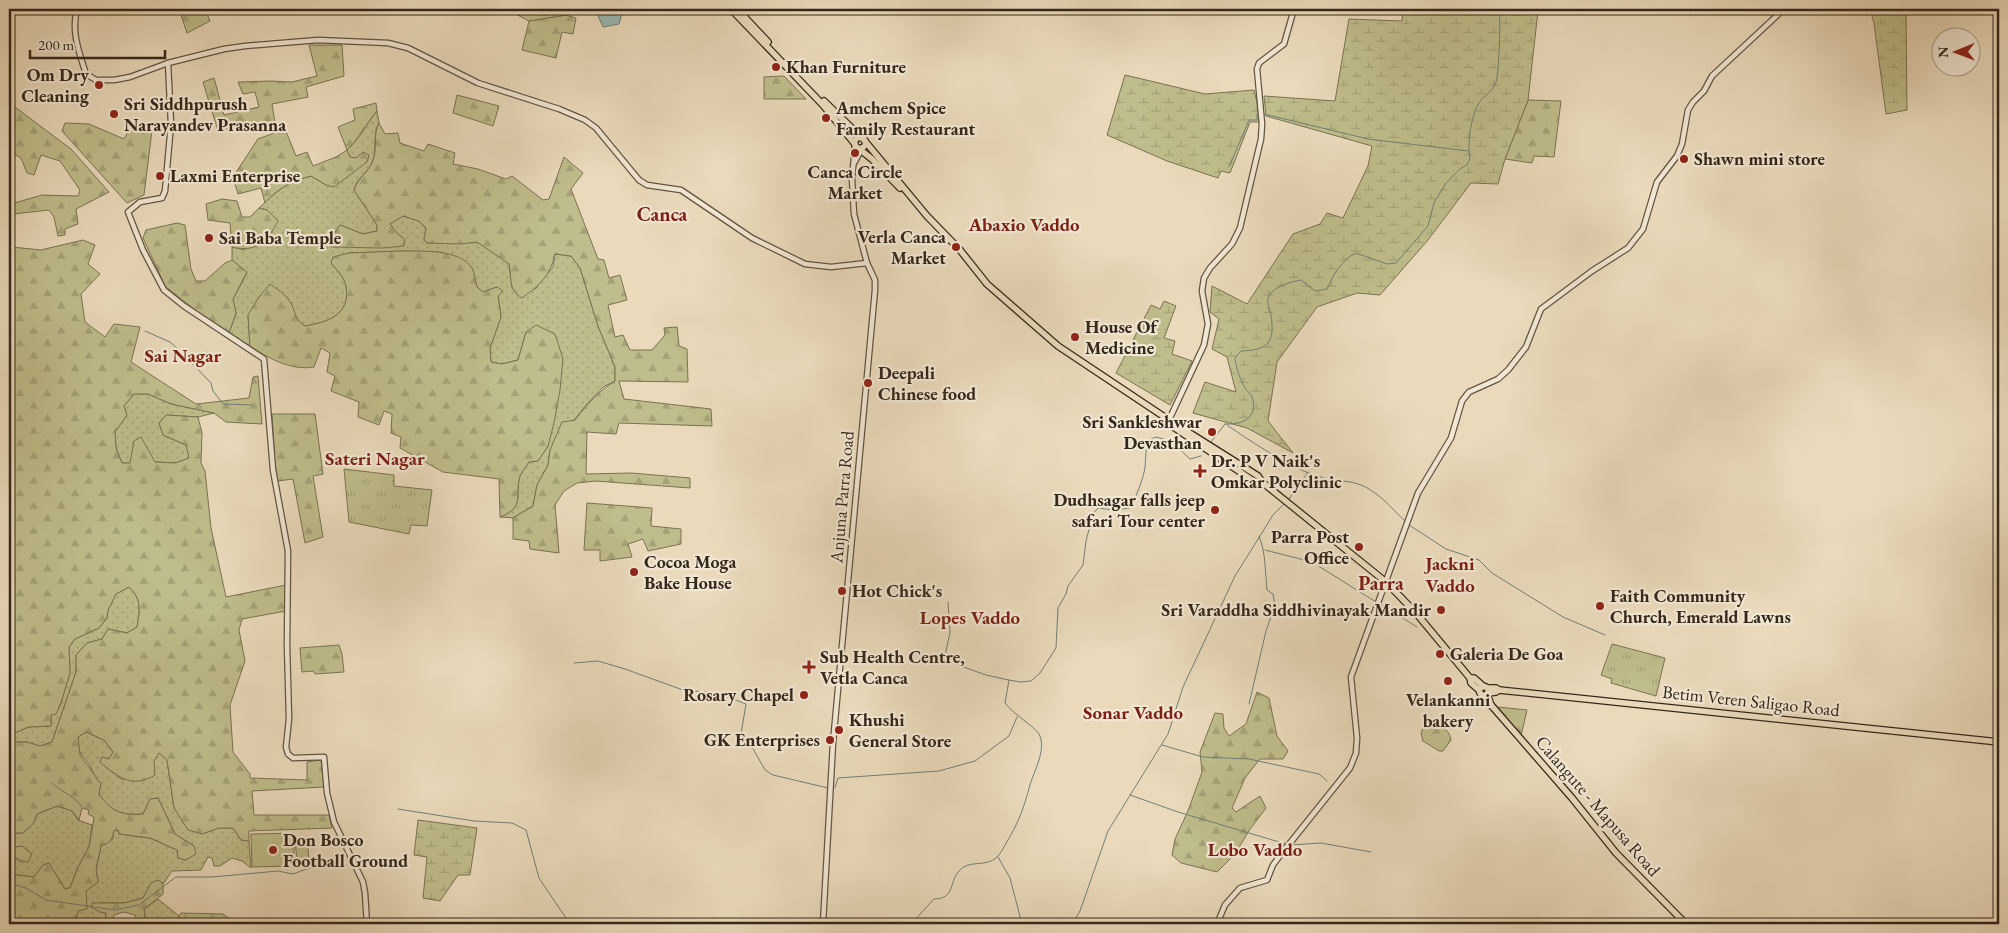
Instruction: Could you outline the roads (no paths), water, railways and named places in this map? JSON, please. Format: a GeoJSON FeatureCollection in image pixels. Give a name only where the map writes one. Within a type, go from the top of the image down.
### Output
{"type":"FeatureCollection","features":[{"type":"Feature","properties":{"kind":"main road","name":"Calangute - Mapusa Road"},"geometry":{"type":"LineString","coordinates":[[731,9],[960,250],[987,284],[1058,346],[1214,451],[1258,476],[1262,482],[1386,582],[1416,613],[1470,678],[1471,683],[1484,691],[1491,705],[1569,794],[1616,853],[1686,924]]}},
{"type":"Feature","properties":{"kind":"main road","name":"Calangute - Mapusa Road"},"geometry":{"type":"LineString","coordinates":[[737,9],[824,102],[924,217],[978,273]]}},
{"type":"Feature","properties":{"kind":"main road","name":"Betim Veren Saligao Road"},"geometry":{"type":"LineString","coordinates":[[1484,691],[1496,692],[1498,690],[1999,742]]}},
{"type":"Feature","properties":{"kind":"street"},"geometry":{"type":"LineString","coordinates":[[77,9],[74,20],[75,37],[86,74],[96,80],[114,80],[130,77],[168,63],[224,49],[318,40],[388,43],[408,48],[478,83],[559,109],[585,120],[596,128],[639,180],[647,185],[681,190],[752,238],[805,264],[831,267],[867,263]]}},
{"type":"Feature","properties":{"kind":"street"},"geometry":{"type":"LineString","coordinates":[[1169,420],[1204,345],[1208,324],[1202,291],[1204,278],[1210,268],[1232,244],[1240,228],[1258,156],[1262,124],[1257,69],[1259,63],[1284,44],[1294,9]]}},
{"type":"Feature","properties":{"kind":"street"},"geometry":{"type":"LineString","coordinates":[[1217,924],[1224,906],[1240,888],[1266,880],[1273,865],[1282,853],[1350,768],[1356,753],[1358,738],[1351,677],[1418,493],[1451,438],[1462,401],[1469,392],[1498,379],[1508,370],[1526,348],[1541,309],[1592,271],[1628,248],[1643,229],[1657,182],[1677,156],[1682,144],[1688,110],[1693,102],[1704,91],[1712,76],[1784,9]]}},
{"type":"Feature","properties":{"kind":"street"},"geometry":{"type":"LineString","coordinates":[[168,63],[171,124],[165,191],[162,198],[140,202],[128,212],[143,250],[164,290],[184,306],[264,358],[273,470],[288,551],[287,645],[289,719],[286,747],[288,754],[293,758],[324,757],[327,792],[334,822],[362,882],[365,893],[367,924]]}},
{"type":"Feature","properties":{"kind":"street"},"geometry":{"type":"LineString","coordinates":[[853,165],[860,145]]}},
{"type":"Feature","properties":{"kind":"street","name":"Anjuna Parra Road"},"geometry":{"type":"LineString","coordinates":[[823,924],[834,742],[876,290],[875,280],[867,263],[854,214],[852,198],[853,165],[860,145]]}},
{"type":"Feature","properties":{"kind":"water"},"geometry":{"type":"Polygon","coordinates":[[[595,9],[623,9],[619,24],[603,27],[595,9]]]}},
{"type":"Feature","properties":{"kind":"waterway"},"geometry":{"type":"LineString","coordinates":[[621,10],[629,9]]}},
{"type":"Feature","properties":{"kind":"waterway"},"geometry":{"type":"LineString","coordinates":[[1225,424],[1237,423],[1248,419],[1253,410],[1252,397],[1241,381],[1235,358],[1241,351],[1258,349],[1264,346],[1271,338],[1272,324],[1268,299],[1273,291],[1301,280],[1315,291],[1327,289],[1335,273],[1346,259],[1356,253],[1387,264],[1396,263],[1428,226],[1434,203],[1446,183],[1461,168],[1467,165],[1470,159],[1469,138],[1476,108],[1481,100],[1492,90],[1496,82],[1500,23],[1499,9]]}},
{"type":"Feature","properties":{"kind":"waterway"},"geometry":{"type":"LineString","coordinates":[[1691,9],[1691,16]]}},
{"type":"Feature","properties":{"kind":"waterway"},"geometry":{"type":"LineString","coordinates":[[1229,167],[1249,120],[1257,120],[1257,114],[1368,139],[1468,151]]}},
{"type":"Feature","properties":{"kind":"waterway"},"geometry":{"type":"LineString","coordinates":[[145,331],[170,342],[177,348],[211,383],[213,391],[223,404],[252,405]]}},
{"type":"Feature","properties":{"kind":"waterway"},"geometry":{"type":"LineString","coordinates":[[1211,442],[1225,424]]}},
{"type":"Feature","properties":{"kind":"waterway"},"geometry":{"type":"LineString","coordinates":[[1227,425],[1271,454],[1295,467],[1323,478],[1350,482],[1369,489],[1406,522]]}},
{"type":"Feature","properties":{"kind":"waterway"},"geometry":{"type":"LineString","coordinates":[[911,924],[934,899],[941,898],[949,893],[956,875],[963,867],[988,862],[997,857],[1023,809],[1042,746],[1039,734],[1005,703],[1009,680],[1031,681],[1040,673],[1056,648],[1058,608],[1068,586],[1083,565],[1086,541],[1093,514],[1098,508],[1114,510],[1130,508],[1143,477],[1149,440],[1156,437],[1171,441],[1190,459],[1201,456]]}},
{"type":"Feature","properties":{"kind":"waterway"},"geometry":{"type":"LineString","coordinates":[[1289,499],[1308,472]]}},
{"type":"Feature","properties":{"kind":"waterway"},"geometry":{"type":"LineString","coordinates":[[1072,924],[1080,911],[1108,831],[1168,734],[1183,687],[1235,576],[1273,515],[1284,504]]}},
{"type":"Feature","properties":{"kind":"waterway"},"geometry":{"type":"LineString","coordinates":[[1409,525],[1446,549],[1479,560],[1492,573],[1563,617],[1605,635]]}},
{"type":"Feature","properties":{"kind":"waterway"},"geometry":{"type":"LineString","coordinates":[[1249,704],[1266,631],[1275,605],[1273,594],[1267,590],[1264,556],[1259,536]]}},
{"type":"Feature","properties":{"kind":"waterway"},"geometry":{"type":"LineString","coordinates":[[1265,550],[1312,562],[1376,602]]}},
{"type":"Feature","properties":{"kind":"waterway"},"geometry":{"type":"LineString","coordinates":[[948,602],[950,633],[944,660],[986,675],[1009,680]]}},
{"type":"Feature","properties":{"kind":"waterway"},"geometry":{"type":"LineString","coordinates":[[1380,604],[1417,627]]}},
{"type":"Feature","properties":{"kind":"waterway"},"geometry":{"type":"LineString","coordinates":[[574,663],[598,661],[683,690],[717,693],[746,704],[741,734],[746,736],[765,770],[773,775],[828,788]]}},
{"type":"Feature","properties":{"kind":"waterway"},"geometry":{"type":"LineString","coordinates":[[835,788],[838,778],[939,771],[975,761],[1009,736],[1017,717]]}},
{"type":"Feature","properties":{"kind":"waterway"},"geometry":{"type":"LineString","coordinates":[[1162,745],[1203,757],[1249,759],[1319,774],[1327,781]]}},
{"type":"Feature","properties":{"kind":"waterway"},"geometry":{"type":"LineString","coordinates":[[52,783],[76,800],[82,807]]}},
{"type":"Feature","properties":{"kind":"waterway"},"geometry":{"type":"LineString","coordinates":[[1130,795],[1178,812],[1286,844]]}},
{"type":"Feature","properties":{"kind":"waterway"},"geometry":{"type":"LineString","coordinates":[[398,809],[474,821],[512,823],[526,830],[539,878],[570,924]]}},
{"type":"Feature","properties":{"kind":"waterway"},"geometry":{"type":"LineString","coordinates":[[1290,845],[1321,843],[1371,852]]}},
{"type":"Feature","properties":{"kind":"waterway"},"geometry":{"type":"LineString","coordinates":[[998,857],[1010,878],[1022,924]]}},
{"type":"Feature","properties":{"kind":"waterway"},"geometry":{"type":"LineString","coordinates":[[9,883],[26,888],[46,900],[115,910],[139,905],[176,877],[212,877],[278,871],[293,874],[315,866],[346,865]]}},
{"type":"Feature","properties":{"kind":"place","name":"Khan Furniture"},"geometry":{"type":"Point","coordinates":[776,67]}},
{"type":"Feature","properties":{"kind":"place","name":"Om Dry Cleaning"},"geometry":{"type":"Point","coordinates":[99,85]}},
{"type":"Feature","properties":{"kind":"place","name":"Sri Siddhpurush Narayandev Prasanna"},"geometry":{"type":"Point","coordinates":[114,114]}},
{"type":"Feature","properties":{"kind":"place","name":"Amchem Spice Family Restaurant"},"geometry":{"type":"Point","coordinates":[826,118]}},
{"type":"Feature","properties":{"kind":"place","name":"Canca Circle Market"},"geometry":{"type":"Point","coordinates":[855,153]}},
{"type":"Feature","properties":{"kind":"place","name":"Shawn mini store"},"geometry":{"type":"Point","coordinates":[1684,159]}},
{"type":"Feature","properties":{"kind":"place","name":"Laxmi Enterprise"},"geometry":{"type":"Point","coordinates":[160,176]}},
{"type":"Feature","properties":{"kind":"place","name":"Sai Baba Temple"},"geometry":{"type":"Point","coordinates":[209,238]}},
{"type":"Feature","properties":{"kind":"place","name":"Verla Canca Market"},"geometry":{"type":"Point","coordinates":[956,247]}},
{"type":"Feature","properties":{"kind":"place","name":"House Of Medicine"},"geometry":{"type":"Point","coordinates":[1075,337]}},
{"type":"Feature","properties":{"kind":"place","name":"Deepali Chinese food"},"geometry":{"type":"Point","coordinates":[868,383]}},
{"type":"Feature","properties":{"kind":"place","name":"Sri Sankleshwar Devasthan"},"geometry":{"type":"Point","coordinates":[1212,432]}},
{"type":"Feature","properties":{"kind":"place","name":"Dr. P V Naik's Omkar Polyclinic"},"geometry":{"type":"Point","coordinates":[1200,471]}},
{"type":"Feature","properties":{"kind":"place","name":"Dudhsagar falls jeep safari Tour center"},"geometry":{"type":"Point","coordinates":[1215,510]}},
{"type":"Feature","properties":{"kind":"place","name":"Parra Post Office"},"geometry":{"type":"Point","coordinates":[1359,547]}},
{"type":"Feature","properties":{"kind":"place","name":"Cocoa Moga Bake House"},"geometry":{"type":"Point","coordinates":[634,572]}},
{"type":"Feature","properties":{"kind":"place","name":"Hot Chick's"},"geometry":{"type":"Point","coordinates":[842,591]}},
{"type":"Feature","properties":{"kind":"place","name":"Faith Community Church, Emerald Lawns"},"geometry":{"type":"Point","coordinates":[1600,606]}},
{"type":"Feature","properties":{"kind":"place","name":"Sri Varaddha Siddhivinayak Mandir"},"geometry":{"type":"Point","coordinates":[1441,610]}},
{"type":"Feature","properties":{"kind":"place","name":"Galeria De Goa"},"geometry":{"type":"Point","coordinates":[1440,654]}},
{"type":"Feature","properties":{"kind":"place","name":"Sub Health Centre, Vetla Canca"},"geometry":{"type":"Point","coordinates":[809,667]}},
{"type":"Feature","properties":{"kind":"place","name":"Velankanni bakery"},"geometry":{"type":"Point","coordinates":[1448,681]}},
{"type":"Feature","properties":{"kind":"place","name":"Rosary Chapel"},"geometry":{"type":"Point","coordinates":[804,695]}},
{"type":"Feature","properties":{"kind":"place","name":"Khushi General Store"},"geometry":{"type":"Point","coordinates":[839,730]}},
{"type":"Feature","properties":{"kind":"place","name":"GK Enterprises"},"geometry":{"type":"Point","coordinates":[830,740]}},
{"type":"Feature","properties":{"kind":"place","name":"Don Bosco Football Ground"},"geometry":{"type":"Point","coordinates":[273,850]}},
{"type":"Feature","properties":{"kind":"district","name":"Canca"},"geometry":{"type":"Point","coordinates":[662,214]}},
{"type":"Feature","properties":{"kind":"district","name":"Abaxio Vaddo"},"geometry":{"type":"Point","coordinates":[1024,224]}},
{"type":"Feature","properties":{"kind":"district","name":"Sai Nagar"},"geometry":{"type":"Point","coordinates":[183,355]}},
{"type":"Feature","properties":{"kind":"district","name":"Sateri Nagar"},"geometry":{"type":"Point","coordinates":[375,458]}},
{"type":"Feature","properties":{"kind":"district","name":"Jackni Vaddo"},"geometry":{"type":"Point","coordinates":[1450,574]}},
{"type":"Feature","properties":{"kind":"district","name":"Parra"},"geometry":{"type":"Point","coordinates":[1381,583]}},
{"type":"Feature","properties":{"kind":"district","name":"Lopes Vaddo"},"geometry":{"type":"Point","coordinates":[970,617]}},
{"type":"Feature","properties":{"kind":"district","name":"Sonar Vaddo"},"geometry":{"type":"Point","coordinates":[1133,712]}},
{"type":"Feature","properties":{"kind":"district","name":"Lobo Vaddo"},"geometry":{"type":"Point","coordinates":[1255,849]}}]}
